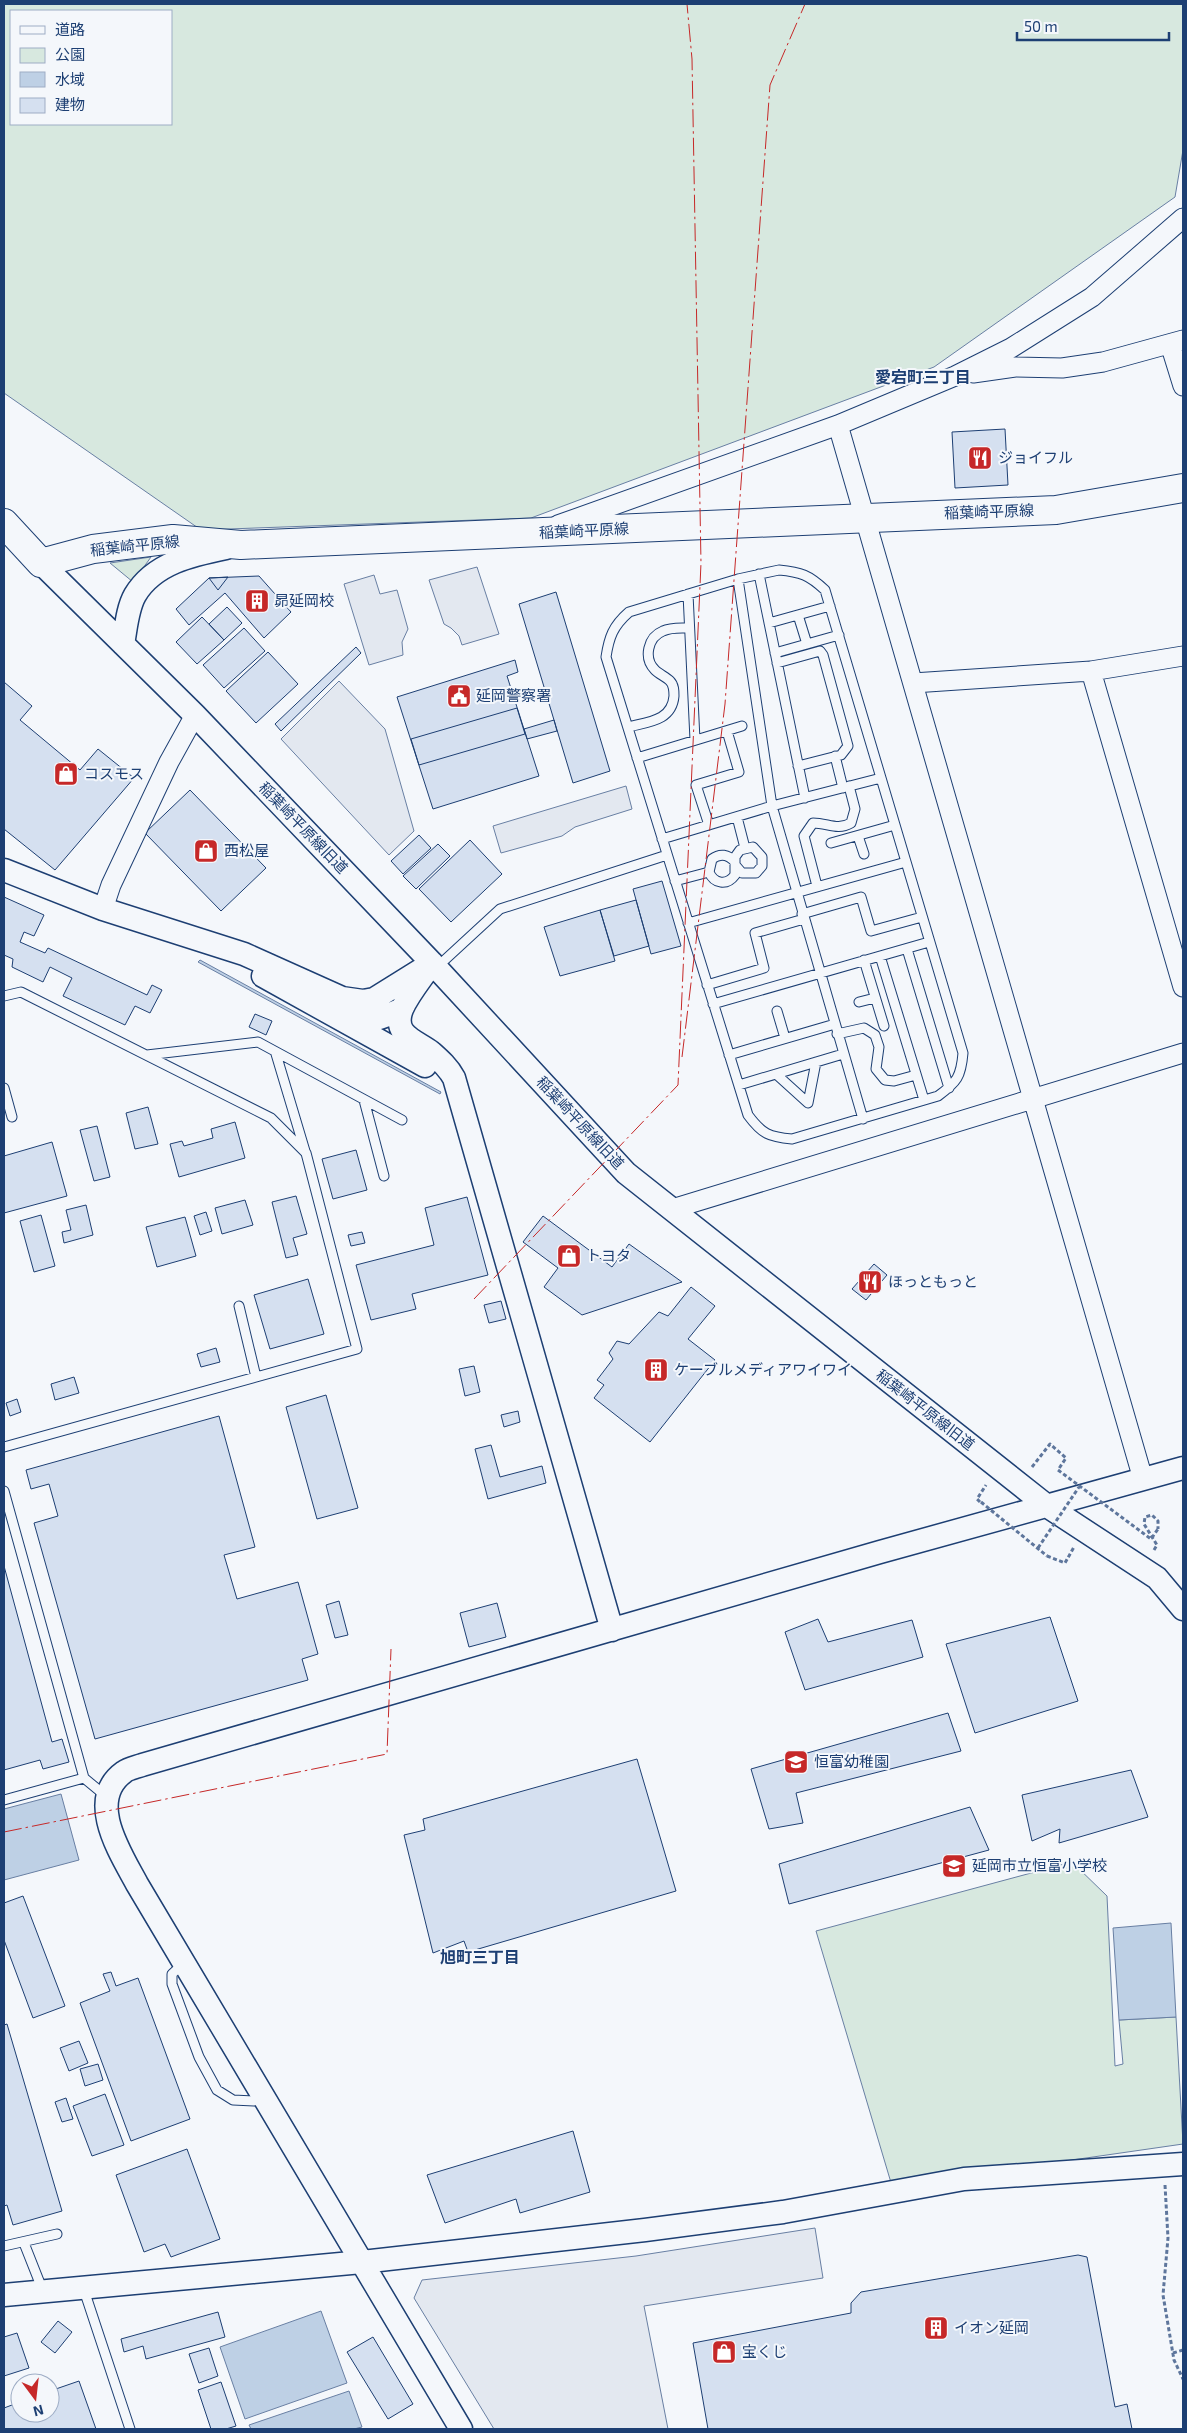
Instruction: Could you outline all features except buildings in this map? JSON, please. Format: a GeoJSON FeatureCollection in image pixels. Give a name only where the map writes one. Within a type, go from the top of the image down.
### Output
{"type":"FeatureCollection","features":[{"type":"Feature","properties":{"kind":"main road","name":"稲葉崎平原線"},"geometry":{"type":"LineString","coordinates":[[41,563],[93,549],[173,539],[241,545],[1056,510],[1183,488]]}},
{"type":"Feature","properties":{"kind":"main road"},"geometry":{"type":"LineString","coordinates":[[4,522],[41,563]]}},
{"type":"Feature","properties":{"kind":"street"},"geometry":{"type":"LineString","coordinates":[[538,533],[838,425],[955,376],[1012,348],[1092,297],[1183,218]]}},
{"type":"Feature","properties":{"kind":"street"},"geometry":{"type":"LineString","coordinates":[[955,376],[1015,367],[1062,368],[1094,363],[1177,342],[1183,386]]}},
{"type":"Feature","properties":{"kind":"street"},"geometry":{"type":"LineString","coordinates":[[838,425],[1143,1479]]}},
{"type":"Feature","properties":{"kind":"street"},"geometry":{"type":"LineString","coordinates":[[124,644],[134,596],[148,579],[172,563],[200,554],[241,545]]}},
{"type":"Feature","properties":{"kind":"street","name":"稲葉崎平原線旧道"},"geometry":{"type":"LineString","coordinates":[[41,563],[195,715],[434,965],[626,1173],[1048,1506],[1157,1578],[1183,1610]]}},
{"type":"Feature","properties":{"kind":"street"},"geometry":{"type":"LineString","coordinates":[[913,683],[1091,671],[1183,656]]}},
{"type":"Feature","properties":{"kind":"street"},"geometry":{"type":"LineString","coordinates":[[1091,671],[1183,987]]}},
{"type":"Feature","properties":{"kind":"street"},"geometry":{"type":"LineString","coordinates":[[103,909],[110,885],[169,762],[195,715]]}},
{"type":"Feature","properties":{"kind":"street"},"geometry":{"type":"LineString","coordinates":[[4,870],[103,909],[244,954],[342,998],[363,1001],[374,999],[434,965]]}},
{"type":"Feature","properties":{"kind":"street"},"geometry":{"type":"LineString","coordinates":[[200,940],[343,1021],[449,1078],[456,1085]]}},
{"type":"Feature","properties":{"kind":"street"},"geometry":{"type":"LineString","coordinates":[[343,1021],[363,1023],[381,1019],[402,1009],[434,965]]}},
{"type":"Feature","properties":{"kind":"street"},"geometry":{"type":"LineString","coordinates":[[402,1009],[400,1026],[404,1034],[449,1068],[456,1085],[612,1630]]}},
{"type":"Feature","properties":{"kind":"street"},"geometry":{"type":"LineString","coordinates":[[672,1209],[1183,1053]]}},
{"type":"Feature","properties":{"kind":"street"},"geometry":{"type":"LineString","coordinates":[[461,2429],[137,1884],[114,1841],[106,1811],[108,1797],[114,1783],[124,1771],[142,1765],[1183,1468]]}},
{"type":"Feature","properties":{"kind":"street"},"geometry":{"type":"LineString","coordinates":[[4,2295],[362,2262],[773,2213],[964,2179],[1173,2165]]}},
{"type":"Feature","properties":{"kind":"lane"},"geometry":{"type":"LineString","coordinates":[[779,570],[798,572],[812,577],[825,590],[964,1054],[962,1072],[949,1088],[938,1096],[792,1139],[770,1137],[757,1127],[748,1115],[606,657],[609,636],[616,623],[629,612],[738,579],[779,570]]}},
{"type":"Feature","properties":{"kind":"lane"},"geometry":{"type":"LineString","coordinates":[[759,574],[804,798]]}},
{"type":"Feature","properties":{"kind":"lane"},"geometry":{"type":"LineString","coordinates":[[738,579],[772,806],[863,1119]]}},
{"type":"Feature","properties":{"kind":"lane"},"geometry":{"type":"LineString","coordinates":[[688,594],[695,740]]}},
{"type":"Feature","properties":{"kind":"lane"},"geometry":{"type":"LineString","coordinates":[[769,623],[830,606]]}},
{"type":"Feature","properties":{"kind":"lane"},"geometry":{"type":"LineString","coordinates":[[798,615],[807,644]]}},
{"type":"Feature","properties":{"kind":"lane"},"geometry":{"type":"LineString","coordinates":[[628,727],[663,718],[670,709],[674,690],[671,682],[655,670],[651,664],[648,653],[650,642],[660,632],[669,628],[689,628]]}},
{"type":"Feature","properties":{"kind":"lane"},"geometry":{"type":"LineString","coordinates":[[775,653],[839,635]]}},
{"type":"Feature","properties":{"kind":"lane"},"geometry":{"type":"LineString","coordinates":[[777,663],[820,651],[823,655],[848,746],[841,755],[798,766]]}},
{"type":"Feature","properties":{"kind":"lane"},"geometry":{"type":"LineString","coordinates":[[637,758],[742,726]]}},
{"type":"Feature","properties":{"kind":"lane"},"geometry":{"type":"LineString","coordinates":[[708,826],[696,785],[739,772],[727,730]]}},
{"type":"Feature","properties":{"kind":"lane"},"geometry":{"type":"LineString","coordinates":[[817,886],[804,836],[813,823],[823,823],[836,828],[843,828],[851,823],[855,809],[835,756]]}},
{"type":"Feature","properties":{"kind":"lane"},"geometry":{"type":"LineString","coordinates":[[662,839],[772,806],[881,778]]}},
{"type":"Feature","properties":{"kind":"lane"},"geometry":{"type":"LineString","coordinates":[[737,817],[745,848]]}},
{"type":"Feature","properties":{"kind":"lane"},"geometry":{"type":"LineString","coordinates":[[831,843],[895,825]]}},
{"type":"Feature","properties":{"kind":"lane"},"geometry":{"type":"LineString","coordinates":[[858,836],[864,854]]}},
{"type":"Feature","properties":{"kind":"lane"},"geometry":{"type":"LineString","coordinates":[[745,848],[737,853],[736,864],[737,870],[732,879],[724,883],[714,880],[709,872],[712,859],[720,855],[728,856],[736,864],[738,870],[747,875],[756,873],[762,866],[760,853],[753,848],[745,848]]}},
{"type":"Feature","properties":{"kind":"lane"},"geometry":{"type":"LineString","coordinates":[[434,965],[500,909],[667,855]]}},
{"type":"Feature","properties":{"kind":"lane"},"geometry":{"type":"LineString","coordinates":[[688,923],[906,862]]}},
{"type":"Feature","properties":{"kind":"lane"},"geometry":{"type":"LineString","coordinates":[[675,881],[709,872]]}},
{"type":"Feature","properties":{"kind":"lane"},"geometry":{"type":"LineString","coordinates":[[707,985],[764,968],[755,933],[861,897],[871,931],[922,917]]}},
{"type":"Feature","properties":{"kind":"lane"},"geometry":{"type":"LineString","coordinates":[[713,1004],[929,942]]}},
{"type":"Feature","properties":{"kind":"lane"},"geometry":{"type":"LineString","coordinates":[[907,948],[949,1088]]}},
{"type":"Feature","properties":{"kind":"lane"},"geometry":{"type":"LineString","coordinates":[[880,956],[924,1100]]}},
{"type":"Feature","properties":{"kind":"lane"},"geometry":{"type":"LineString","coordinates":[[864,960],[884,1026]]}},
{"type":"Feature","properties":{"kind":"lane"},"geometry":{"type":"LineString","coordinates":[[4,996],[22,992],[271,1118],[306,1153]]}},
{"type":"Feature","properties":{"kind":"lane"},"geometry":{"type":"LineString","coordinates":[[859,1002],[875,998]]}},
{"type":"Feature","properties":{"kind":"lane"},"geometry":{"type":"LineString","coordinates":[[777,1011],[785,1038]]}},
{"type":"Feature","properties":{"kind":"lane"},"geometry":{"type":"LineString","coordinates":[[729,1055],[835,1024]]}},
{"type":"Feature","properties":{"kind":"lane"},"geometry":{"type":"LineString","coordinates":[[837,1034],[864,1028],[876,1034],[879,1047],[876,1069],[885,1080],[894,1081],[916,1074]]}},
{"type":"Feature","properties":{"kind":"lane"},"geometry":{"type":"LineString","coordinates":[[147,1055],[258,1042],[276,1054],[402,1120]]}},
{"type":"Feature","properties":{"kind":"lane"},"geometry":{"type":"LineString","coordinates":[[4,1447],[357,1349],[306,1153],[276,1054]]}},
{"type":"Feature","properties":{"kind":"lane"},"geometry":{"type":"LineString","coordinates":[[739,1085],[843,1054]]}},
{"type":"Feature","properties":{"kind":"lane"},"geometry":{"type":"LineString","coordinates":[[776,1074],[808,1103],[816,1062]]}},
{"type":"Feature","properties":{"kind":"lane"},"geometry":{"type":"LineString","coordinates":[[4,1088],[12,1117]]}},
{"type":"Feature","properties":{"kind":"lane"},"geometry":{"type":"LineString","coordinates":[[364,1100],[384,1176]]}},
{"type":"Feature","properties":{"kind":"lane"},"geometry":{"type":"LineString","coordinates":[[239,1306],[256,1377]]}},
{"type":"Feature","properties":{"kind":"lane"},"geometry":{"type":"LineString","coordinates":[[4,1491],[84,1778],[108,1797]]}},
{"type":"Feature","properties":{"kind":"lane"},"geometry":{"type":"LineString","coordinates":[[4,1800],[84,1778]]}},
{"type":"Feature","properties":{"kind":"lane"},"geometry":{"type":"LineString","coordinates":[[184,1963],[172,1974],[172,1984],[199,2057],[217,2090],[233,2100],[254,2100],[264,2096]]}},
{"type":"Feature","properties":{"kind":"lane"},"geometry":{"type":"LineString","coordinates":[[4,2246],[58,2234]]}},
{"type":"Feature","properties":{"kind":"lane"},"geometry":{"type":"LineString","coordinates":[[24,2243],[43,2291]]}},
{"type":"Feature","properties":{"kind":"lane"},"geometry":{"type":"LineString","coordinates":[[83,2288],[130,2429]]}},
{"type":"Feature","properties":{"kind":"path"},"geometry":{"type":"LineString","coordinates":[[1019,1483],[1050,1444],[1066,1458],[1058,1470],[1151,1539],[1158,1529],[1158,1521],[1152,1515],[1145,1517],[1144,1524],[1157,1545]]}},
{"type":"Feature","properties":{"kind":"path"},"geometry":{"type":"LineString","coordinates":[[1038,1548],[1079,1487]]}},
{"type":"Feature","properties":{"kind":"path"},"geometry":{"type":"LineString","coordinates":[[980,1502],[1047,1556],[1065,1563]]}},
{"type":"Feature","properties":{"kind":"path"},"geometry":{"type":"LineString","coordinates":[[1173,2165],[1163,2295],[1173,2353],[1183,2379]]}},
{"type":"Feature","properties":{"kind":"path"},"geometry":{"type":"LineString","coordinates":[[1173,2353],[1183,2350]]}},
{"type":"Feature","properties":{"kind":"green space"},"geometry":{"type":"Polygon","coordinates":[[[4,4],[1183,4],[1183,150],[1175,197],[934,367],[531,518],[201,530],[4,393],[4,4]]]}},
{"type":"Feature","properties":{"kind":"green space"},"geometry":{"type":"Polygon","coordinates":[[[151,557],[133,582],[110,563],[151,557]]]}},
{"type":"Feature","properties":{"kind":"green space"},"geometry":{"type":"Polygon","coordinates":[[[1072,1862],[1107,1896],[1115,2066],[1123,2064],[1119,2020],[1176,2017],[1183,2144],[892,2186],[816,1931],[1072,1862]]]}},
{"type":"Feature","properties":{"kind":"shaded area"},"geometry":{"type":"Polygon","coordinates":[[[477,567],[499,634],[462,645],[459,636],[444,624],[429,580],[477,567]]]}},
{"type":"Feature","properties":{"kind":"shaded area"},"geometry":{"type":"Polygon","coordinates":[[[374,575],[380,594],[397,590],[408,629],[402,642],[403,655],[369,665],[344,584],[374,575]]]}},
{"type":"Feature","properties":{"kind":"shaded area"},"geometry":{"type":"Polygon","coordinates":[[[339,681],[385,729],[414,831],[389,855],[281,739],[339,681]]]}},
{"type":"Feature","properties":{"kind":"shaded area"},"geometry":{"type":"Polygon","coordinates":[[[626,786],[632,809],[575,827],[562,836],[501,853],[493,826],[626,786]]]}},
{"type":"Feature","properties":{"kind":"shaded area"},"geometry":{"type":"Polygon","coordinates":[[[815,2228],[823,2278],[644,2306],[668,2429],[494,2429],[414,2298],[422,2280],[636,2256],[815,2228]]]}},
{"type":"Feature","properties":{"kind":"water"},"geometry":{"type":"Polygon","coordinates":[[[200,960],[441,1092],[440,1094],[198,962],[200,960]]]}},
{"type":"Feature","properties":{"kind":"water"},"geometry":{"type":"Polygon","coordinates":[[[61,1794],[79,1860],[4,1880],[4,1809],[61,1794]]]}},
{"type":"Feature","properties":{"kind":"water"},"geometry":{"type":"Polygon","coordinates":[[[1171,1923],[1176,2017],[1119,2020],[1113,1928],[1171,1923]]]}},
{"type":"Feature","properties":{"kind":"water"},"geometry":{"type":"Polygon","coordinates":[[[321,2311],[347,2383],[245,2419],[220,2347],[321,2311]]]}},
{"type":"Feature","properties":{"kind":"water"},"geometry":{"type":"Polygon","coordinates":[[[349,2391],[362,2427],[354,2429],[251,2429],[249,2425],[349,2391]]]}},
{"type":"Feature","properties":{"kind":"power"},"geometry":{"type":"LineString","coordinates":[[474,1299],[678,1085],[701,563],[692,59],[687,4]]}},
{"type":"Feature","properties":{"kind":"power"},"geometry":{"type":"LineString","coordinates":[[682,1057],[725,704],[770,85],[805,4]]}},
{"type":"Feature","properties":{"kind":"power"},"geometry":{"type":"LineString","coordinates":[[4,1832],[387,1754],[391,1649]]}},
{"type":"Feature","properties":{"kind":"place","name":"ジョイフル"},"geometry":{"type":"Point","coordinates":[980,458]}},
{"type":"Feature","properties":{"kind":"place","name":"昴延岡校"},"geometry":{"type":"Point","coordinates":[257,601]}},
{"type":"Feature","properties":{"kind":"place","name":"延岡警察署"},"geometry":{"type":"Point","coordinates":[459,696]}},
{"type":"Feature","properties":{"kind":"place","name":"コスモス"},"geometry":{"type":"Point","coordinates":[66,774]}},
{"type":"Feature","properties":{"kind":"place","name":"西松屋"},"geometry":{"type":"Point","coordinates":[206,851]}},
{"type":"Feature","properties":{"kind":"place","name":"トヨタ"},"geometry":{"type":"Point","coordinates":[569,1256]}},
{"type":"Feature","properties":{"kind":"place","name":"ほっともっと"},"geometry":{"type":"Point","coordinates":[870,1282]}},
{"type":"Feature","properties":{"kind":"place","name":"ケーブルメディアワイワイ"},"geometry":{"type":"Point","coordinates":[656,1370]}},
{"type":"Feature","properties":{"kind":"place","name":"恒富幼稚園"},"geometry":{"type":"Point","coordinates":[796,1762]}},
{"type":"Feature","properties":{"kind":"place","name":"延岡市立恒富小学校"},"geometry":{"type":"Point","coordinates":[954,1866]}},
{"type":"Feature","properties":{"kind":"place","name":"イオン延岡"},"geometry":{"type":"Point","coordinates":[936,2328]}},
{"type":"Feature","properties":{"kind":"place","name":"宝くじ"},"geometry":{"type":"Point","coordinates":[724,2352]}},
{"type":"Feature","properties":{"kind":"district","name":"愛宕町三丁目"},"geometry":{"type":"Point","coordinates":[923,377]}},
{"type":"Feature","properties":{"kind":"district","name":"旭町三丁目"},"geometry":{"type":"Point","coordinates":[480,1957]}}]}
